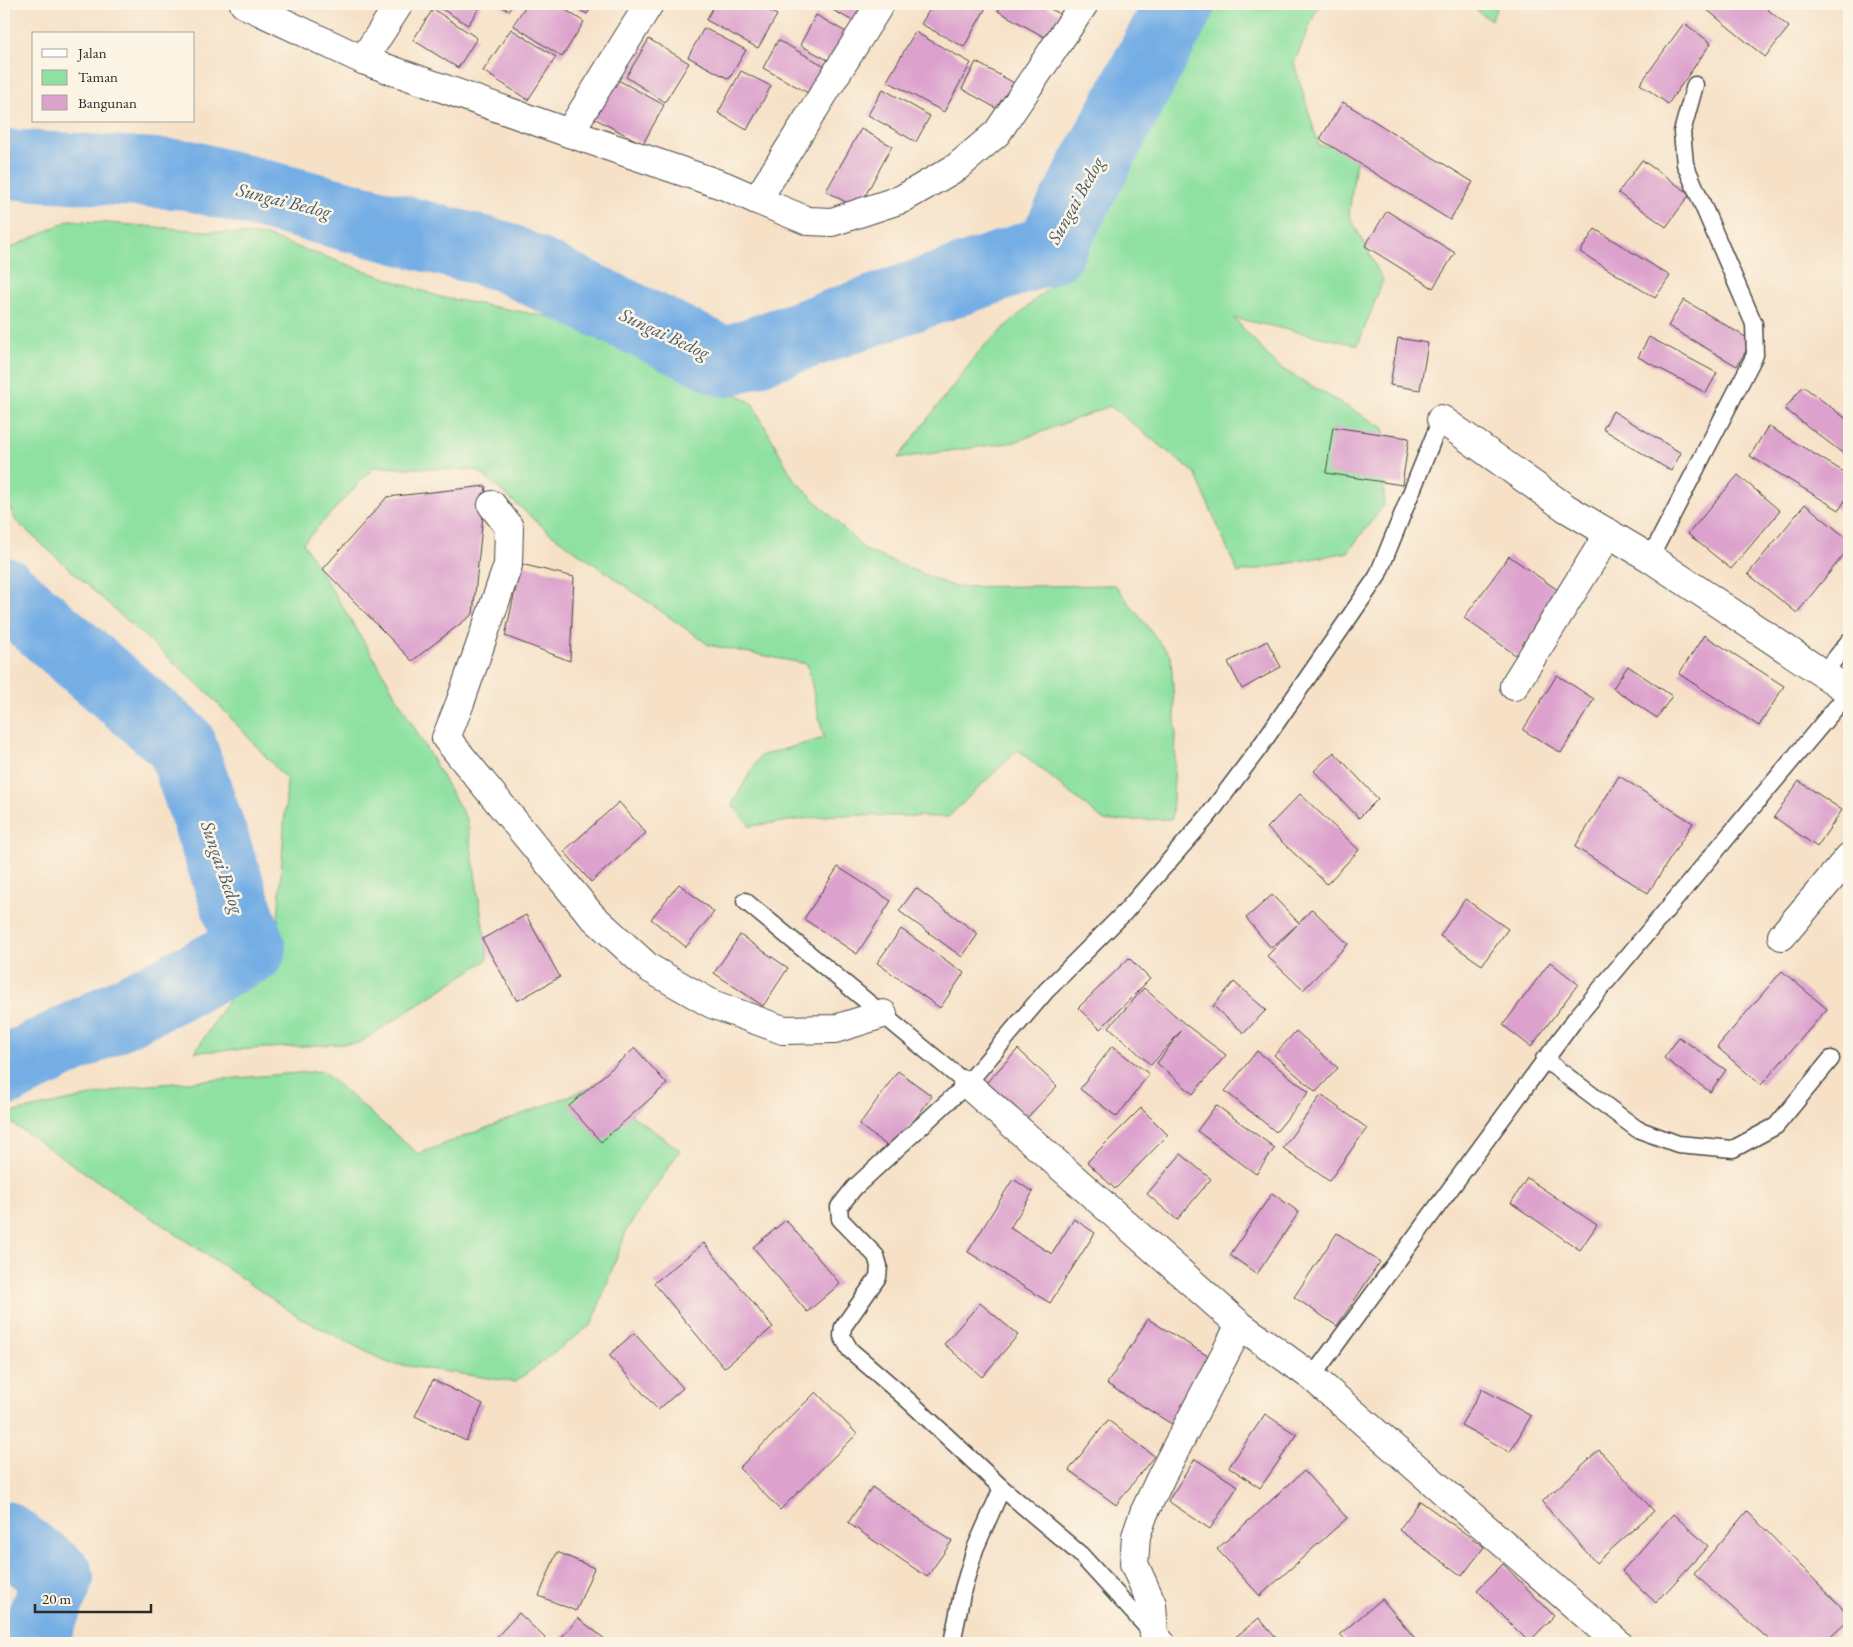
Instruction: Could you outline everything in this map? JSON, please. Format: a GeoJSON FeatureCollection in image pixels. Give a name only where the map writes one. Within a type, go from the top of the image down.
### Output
{"type":"FeatureCollection","features":[{"type":"Feature","properties":{"kind":"street"},"geometry":{"type":"LineString","coordinates":[[244,4],[363,60],[725,186],[808,221],[832,222],[902,199],[956,167],[997,133],[1084,4]]}},
{"type":"Feature","properties":{"kind":"street"},"geometry":{"type":"LineString","coordinates":[[363,60],[399,4]]}},
{"type":"Feature","properties":{"kind":"street"},"geometry":{"type":"LineString","coordinates":[[569,133],[649,4]]}},
{"type":"Feature","properties":{"kind":"street"},"geometry":{"type":"LineString","coordinates":[[757,200],[880,4]]}},
{"type":"Feature","properties":{"kind":"street"},"geometry":{"type":"LineString","coordinates":[[1441,419],[1566,508],[1650,558],[1849,691]]}},
{"type":"Feature","properties":{"kind":"street"},"geometry":{"type":"LineString","coordinates":[[492,505],[509,527],[508,564],[446,738],[591,915],[649,968],[712,1004],[783,1030],[835,1029],[883,1014]]}},
{"type":"Feature","properties":{"kind":"street"},"geometry":{"type":"LineString","coordinates":[[1514,686],[1609,533]]}},
{"type":"Feature","properties":{"kind":"street"},"geometry":{"type":"LineString","coordinates":[[1782,936],[1849,857]]}},
{"type":"Feature","properties":{"kind":"street"},"geometry":{"type":"LineString","coordinates":[[967,1084],[1240,1325],[1312,1377],[1618,1643]]}},
{"type":"Feature","properties":{"kind":"street"},"geometry":{"type":"LineString","coordinates":[[1157,1639],[1152,1604],[1134,1564],[1136,1536],[1144,1513],[1162,1475],[1240,1325]]}},
{"type":"Feature","properties":{"kind":"lane"},"geometry":{"type":"LineString","coordinates":[[1650,558],[1755,355],[1754,324],[1686,164],[1682,132],[1695,85]]}},
{"type":"Feature","properties":{"kind":"lane"},"geometry":{"type":"LineString","coordinates":[[1157,1639],[1080,1554],[1002,1488],[909,1401],[850,1350],[842,1336],[843,1327],[878,1278],[879,1266],[876,1256],[840,1219],[839,1207],[854,1188],[967,1084],[1046,991],[1125,912],[1208,816],[1259,748],[1376,577],[1441,419]]}},
{"type":"Feature","properties":{"kind":"lane"},"geometry":{"type":"LineString","coordinates":[[1824,673],[1849,641]]}},
{"type":"Feature","properties":{"kind":"lane"},"geometry":{"type":"LineString","coordinates":[[1312,1377],[1576,1018],[1849,691]]}},
{"type":"Feature","properties":{"kind":"lane"},"geometry":{"type":"LineString","coordinates":[[745,901],[967,1084]]}},
{"type":"Feature","properties":{"kind":"lane"},"geometry":{"type":"LineString","coordinates":[[1544,1059],[1637,1129],[1678,1144],[1733,1149],[1776,1126],[1832,1058]]}},
{"type":"Feature","properties":{"kind":"lane"},"geometry":{"type":"LineString","coordinates":[[952,1643],[963,1589],[975,1549],[1002,1488]]}},
{"type":"Feature","properties":{"kind":"green space"},"geometry":{"type":"Polygon","coordinates":[[[1211,4],[1319,4],[1294,63],[1319,146],[1358,145],[1349,215],[1383,280],[1358,345],[1234,318],[1277,366],[1384,428],[1384,505],[1348,552],[1238,573],[1195,473],[1110,406],[1015,442],[898,458],[982,348],[1081,258],[1165,105],[1211,4]]]}},
{"type":"Feature","properties":{"kind":"green space"},"geometry":{"type":"Polygon","coordinates":[[[1467,4],[1499,4],[1491,20],[1467,4]]]}},
{"type":"Feature","properties":{"kind":"green space"},"geometry":{"type":"Polygon","coordinates":[[[70,220],[266,236],[440,297],[615,329],[752,403],[793,478],[865,550],[955,587],[1115,585],[1171,657],[1176,736],[1172,819],[1104,821],[1018,750],[948,817],[834,815],[750,826],[732,804],[760,756],[824,738],[807,664],[709,645],[550,533],[477,470],[374,467],[303,543],[379,666],[467,820],[488,959],[359,1043],[195,1052],[278,922],[287,780],[210,695],[16,521],[4,494],[4,251],[70,220]]]}},
{"type":"Feature","properties":{"kind":"green space"},"geometry":{"type":"Polygon","coordinates":[[[322,1071],[418,1154],[593,1087],[680,1150],[627,1229],[592,1324],[515,1382],[388,1363],[299,1317],[4,1118],[4,1114],[139,1086],[322,1071]]]}},
{"type":"Feature","properties":{"kind":"building"},"geometry":{"type":"Polygon","coordinates":[[[434,4],[482,4],[468,25],[434,4]]]}},
{"type":"Feature","properties":{"kind":"building"},"geometry":{"type":"Polygon","coordinates":[[[498,4],[513,4],[509,11],[498,4]]]}},
{"type":"Feature","properties":{"kind":"building"},"geometry":{"type":"Polygon","coordinates":[[[527,4],[557,4],[584,22],[562,57],[513,25],[527,4]]]}},
{"type":"Feature","properties":{"kind":"building"},"geometry":{"type":"Polygon","coordinates":[[[570,4],[593,4],[587,14],[570,4]]]}},
{"type":"Feature","properties":{"kind":"building"},"geometry":{"type":"Polygon","coordinates":[[[715,4],[757,4],[777,15],[758,48],[706,20],[715,4]]]}},
{"type":"Feature","properties":{"kind":"building"},"geometry":{"type":"Polygon","coordinates":[[[822,4],[869,4],[858,24],[822,4]]]}},
{"type":"Feature","properties":{"kind":"building"},"geometry":{"type":"Polygon","coordinates":[[[933,4],[988,4],[964,47],[921,24],[933,4]]]}},
{"type":"Feature","properties":{"kind":"building"},"geometry":{"type":"Polygon","coordinates":[[[1003,4],[1042,4],[1062,15],[1048,39],[998,11],[1003,4]]]}},
{"type":"Feature","properties":{"kind":"building"},"geometry":{"type":"Polygon","coordinates":[[[1700,4],[1761,4],[1789,27],[1765,57],[1700,4]]]}},
{"type":"Feature","properties":{"kind":"building"},"geometry":{"type":"Polygon","coordinates":[[[433,9],[477,38],[458,68],[413,40],[433,9]]]}},
{"type":"Feature","properties":{"kind":"building"},"geometry":{"type":"Polygon","coordinates":[[[816,15],[855,37],[839,66],[800,45],[816,15]]]}},
{"type":"Feature","properties":{"kind":"building"},"geometry":{"type":"Polygon","coordinates":[[[1684,23],[1711,43],[1668,104],[1640,84],[1684,23]]]}},
{"type":"Feature","properties":{"kind":"building"},"geometry":{"type":"Polygon","coordinates":[[[704,28],[746,50],[729,79],[688,57],[704,28]]]}},
{"type":"Feature","properties":{"kind":"building"},"geometry":{"type":"Polygon","coordinates":[[[511,29],[556,57],[528,100],[483,71],[511,29]]]}},
{"type":"Feature","properties":{"kind":"building"},"geometry":{"type":"Polygon","coordinates":[[[915,32],[971,63],[944,112],[887,81],[915,32]]]}},
{"type":"Feature","properties":{"kind":"building"},"geometry":{"type":"Polygon","coordinates":[[[649,39],[689,63],[665,102],[626,77],[649,39]]]}},
{"type":"Feature","properties":{"kind":"building"},"geometry":{"type":"Polygon","coordinates":[[[778,40],[832,70],[817,98],[763,68],[778,40]]]}},
{"type":"Feature","properties":{"kind":"building"},"geometry":{"type":"Polygon","coordinates":[[[976,62],[1016,84],[1001,111],[962,89],[976,62]]]}},
{"type":"Feature","properties":{"kind":"building"},"geometry":{"type":"Polygon","coordinates":[[[741,71],[771,86],[747,130],[718,113],[741,71]]]}},
{"type":"Feature","properties":{"kind":"building"},"geometry":{"type":"Polygon","coordinates":[[[607,74],[664,105],[643,144],[586,114],[607,74]]]}},
{"type":"Feature","properties":{"kind":"building"},"geometry":{"type":"Polygon","coordinates":[[[883,89],[930,116],[916,142],[868,115],[883,89]]]}},
{"type":"Feature","properties":{"kind":"building"},"geometry":{"type":"Polygon","coordinates":[[[1343,102],[1473,182],[1450,220],[1320,139],[1343,102]]]}},
{"type":"Feature","properties":{"kind":"building"},"geometry":{"type":"Polygon","coordinates":[[[861,129],[892,146],[858,209],[826,191],[861,129]]]}},
{"type":"Feature","properties":{"kind":"building"},"geometry":{"type":"Polygon","coordinates":[[[1642,160],[1690,194],[1666,227],[1618,193],[1642,160]]]}},
{"type":"Feature","properties":{"kind":"building"},"geometry":{"type":"Polygon","coordinates":[[[1387,211],[1455,253],[1433,288],[1365,246],[1387,211]]]}},
{"type":"Feature","properties":{"kind":"building"},"geometry":{"type":"Polygon","coordinates":[[[1595,229],[1670,276],[1655,298],[1580,252],[1595,229]]]}},
{"type":"Feature","properties":{"kind":"building"},"geometry":{"type":"Polygon","coordinates":[[[1684,300],[1752,341],[1737,366],[1668,326],[1684,300]]]}},
{"type":"Feature","properties":{"kind":"building"},"geometry":{"type":"Polygon","coordinates":[[[1649,337],[1717,373],[1706,393],[1638,357],[1649,337]]]}},
{"type":"Feature","properties":{"kind":"building"},"geometry":{"type":"Polygon","coordinates":[[[1398,338],[1428,343],[1420,390],[1390,385],[1398,338]]]}},
{"type":"Feature","properties":{"kind":"building"},"geometry":{"type":"Polygon","coordinates":[[[1803,386],[1849,421],[1849,458],[1785,409],[1803,386]]]}},
{"type":"Feature","properties":{"kind":"building"},"geometry":{"type":"Polygon","coordinates":[[[1613,411],[1681,453],[1671,471],[1603,429],[1613,411]]]}},
{"type":"Feature","properties":{"kind":"building"},"geometry":{"type":"Polygon","coordinates":[[[1768,426],[1849,475],[1849,494],[1839,510],[1750,456],[1768,426]]]}},
{"type":"Feature","properties":{"kind":"building"},"geometry":{"type":"Polygon","coordinates":[[[1333,427],[1409,438],[1402,485],[1326,473],[1333,427]]]}},
{"type":"Feature","properties":{"kind":"building"},"geometry":{"type":"Polygon","coordinates":[[[1738,475],[1780,511],[1731,569],[1688,534],[1738,475]]]}},
{"type":"Feature","properties":{"kind":"building"},"geometry":{"type":"Polygon","coordinates":[[[486,486],[473,614],[412,661],[323,569],[387,497],[486,486]]]}},
{"type":"Feature","properties":{"kind":"building"},"geometry":{"type":"Polygon","coordinates":[[[1805,504],[1849,540],[1849,548],[1797,613],[1748,574],[1805,504]]]}},
{"type":"Feature","properties":{"kind":"building"},"geometry":{"type":"Polygon","coordinates":[[[1509,556],[1562,593],[1517,656],[1464,618],[1509,556]]]}},
{"type":"Feature","properties":{"kind":"building"},"geometry":{"type":"Polygon","coordinates":[[[521,564],[574,577],[570,661],[505,636],[521,564]]]}},
{"type":"Feature","properties":{"kind":"building"},"geometry":{"type":"Polygon","coordinates":[[[1704,635],[1784,686],[1759,726],[1679,674],[1704,635]]]}},
{"type":"Feature","properties":{"kind":"building"},"geometry":{"type":"Polygon","coordinates":[[[1267,641],[1281,667],[1242,689],[1228,662],[1267,641]]]}},
{"type":"Feature","properties":{"kind":"building"},"geometry":{"type":"Polygon","coordinates":[[[1628,666],[1672,696],[1657,718],[1613,688],[1628,666]]]}},
{"type":"Feature","properties":{"kind":"building"},"geometry":{"type":"Polygon","coordinates":[[[1557,675],[1594,699],[1561,753],[1523,730],[1557,675]]]}},
{"type":"Feature","properties":{"kind":"building"},"geometry":{"type":"Polygon","coordinates":[[[1334,752],[1378,799],[1359,818],[1314,771],[1334,752]]]}},
{"type":"Feature","properties":{"kind":"building"},"geometry":{"type":"Polygon","coordinates":[[[1619,776],[1693,823],[1648,893],[1575,847],[1619,776]]]}},
{"type":"Feature","properties":{"kind":"building"},"geometry":{"type":"Polygon","coordinates":[[[1799,781],[1842,810],[1817,847],[1774,817],[1799,781]]]}},
{"type":"Feature","properties":{"kind":"building"},"geometry":{"type":"Polygon","coordinates":[[[1300,794],[1359,850],[1327,884],[1267,828],[1300,794]]]}},
{"type":"Feature","properties":{"kind":"building"},"geometry":{"type":"Polygon","coordinates":[[[619,802],[646,833],[591,882],[564,851],[619,802]]]}},
{"type":"Feature","properties":{"kind":"building"},"geometry":{"type":"Polygon","coordinates":[[[838,867],[891,901],[857,954],[804,919],[838,867]]]}},
{"type":"Feature","properties":{"kind":"building"},"geometry":{"type":"Polygon","coordinates":[[[679,884],[714,912],[686,947],[651,919],[679,884]]]}},
{"type":"Feature","properties":{"kind":"building"},"geometry":{"type":"Polygon","coordinates":[[[916,888],[978,934],[962,957],[899,911],[916,888]]]}},
{"type":"Feature","properties":{"kind":"building"},"geometry":{"type":"Polygon","coordinates":[[[1272,895],[1299,923],[1312,909],[1348,944],[1303,990],[1267,956],[1297,925],[1271,948],[1246,918],[1272,895]]]}},
{"type":"Feature","properties":{"kind":"building"},"geometry":{"type":"Polygon","coordinates":[[[1465,899],[1508,929],[1482,965],[1440,936],[1465,899]]]}},
{"type":"Feature","properties":{"kind":"building"},"geometry":{"type":"Polygon","coordinates":[[[526,915],[560,977],[517,1001],[482,939],[526,915]]]}},
{"type":"Feature","properties":{"kind":"building"},"geometry":{"type":"Polygon","coordinates":[[[901,929],[964,973],[940,1008],[877,963],[901,929]]]}},
{"type":"Feature","properties":{"kind":"building"},"geometry":{"type":"Polygon","coordinates":[[[740,935],[788,968],[763,1006],[714,973],[740,935]]]}},
{"type":"Feature","properties":{"kind":"building"},"geometry":{"type":"Polygon","coordinates":[[[1129,958],[1150,979],[1100,1029],[1078,1008],[1129,958]]]}},
{"type":"Feature","properties":{"kind":"building"},"geometry":{"type":"Polygon","coordinates":[[[1550,962],[1578,984],[1531,1047],[1503,1025],[1550,962]]]}},
{"type":"Feature","properties":{"kind":"building"},"geometry":{"type":"Polygon","coordinates":[[[1782,971],[1827,1009],[1761,1085],[1717,1047],[1782,971]]]}},
{"type":"Feature","properties":{"kind":"building"},"geometry":{"type":"Polygon","coordinates":[[[1234,982],[1266,1010],[1244,1033],[1213,1006],[1234,982]]]}},
{"type":"Feature","properties":{"kind":"building"},"geometry":{"type":"Polygon","coordinates":[[[1144,988],[1186,1025],[1226,1055],[1193,1094],[1157,1063],[1181,1031],[1151,1065],[1109,1027],[1144,988]]]}},
{"type":"Feature","properties":{"kind":"building"},"geometry":{"type":"Polygon","coordinates":[[[1296,1031],[1338,1068],[1316,1092],[1274,1055],[1296,1031]]]}},
{"type":"Feature","properties":{"kind":"building"},"geometry":{"type":"Polygon","coordinates":[[[1679,1037],[1726,1070],[1710,1092],[1664,1058],[1679,1037]]]}},
{"type":"Feature","properties":{"kind":"building"},"geometry":{"type":"Polygon","coordinates":[[[1112,1046],[1149,1074],[1117,1117],[1080,1089],[1112,1046]]]}},
{"type":"Feature","properties":{"kind":"building"},"geometry":{"type":"Polygon","coordinates":[[[635,1048],[667,1084],[601,1142],[569,1106],[635,1048]]]}},
{"type":"Feature","properties":{"kind":"building"},"geometry":{"type":"Polygon","coordinates":[[[1018,1049],[1057,1086],[1025,1120],[986,1083],[1018,1049]]]}},
{"type":"Feature","properties":{"kind":"building"},"geometry":{"type":"Polygon","coordinates":[[[1257,1051],[1309,1092],[1276,1132],[1225,1091],[1257,1051]]]}},
{"type":"Feature","properties":{"kind":"building"},"geometry":{"type":"Polygon","coordinates":[[[898,1071],[932,1096],[893,1150],[859,1125],[898,1071]]]}},
{"type":"Feature","properties":{"kind":"building"},"geometry":{"type":"Polygon","coordinates":[[[1321,1095],[1367,1128],[1329,1181],[1283,1148],[1321,1095]]]}},
{"type":"Feature","properties":{"kind":"building"},"geometry":{"type":"Polygon","coordinates":[[[1216,1105],[1275,1148],[1256,1174],[1197,1131],[1216,1105]]]}},
{"type":"Feature","properties":{"kind":"building"},"geometry":{"type":"Polygon","coordinates":[[[1141,1108],[1168,1135],[1115,1189],[1087,1162],[1141,1108]]]}},
{"type":"Feature","properties":{"kind":"building"},"geometry":{"type":"Polygon","coordinates":[[[1181,1154],[1211,1179],[1177,1220],[1147,1194],[1181,1154]]]}},
{"type":"Feature","properties":{"kind":"building"},"geometry":{"type":"Polygon","coordinates":[[[1527,1178],[1597,1225],[1580,1250],[1511,1203],[1527,1178]]]}},
{"type":"Feature","properties":{"kind":"building"},"geometry":{"type":"Polygon","coordinates":[[[1013,1179],[1033,1192],[1010,1228],[1052,1254],[1074,1219],[1095,1233],[1050,1303],[968,1252],[1013,1179]]]}},
{"type":"Feature","properties":{"kind":"building"},"geometry":{"type":"Polygon","coordinates":[[[1272,1193],[1299,1212],[1257,1274],[1230,1255],[1272,1193]]]}},
{"type":"Feature","properties":{"kind":"building"},"geometry":{"type":"Polygon","coordinates":[[[786,1220],[840,1284],[807,1312],[753,1247],[786,1220]]]}},
{"type":"Feature","properties":{"kind":"building"},"geometry":{"type":"Polygon","coordinates":[[[1337,1233],[1380,1262],[1337,1326],[1294,1297],[1337,1233]]]}},
{"type":"Feature","properties":{"kind":"building"},"geometry":{"type":"Polygon","coordinates":[[[704,1243],[773,1327],[724,1368],[654,1283],[704,1243]]]}},
{"type":"Feature","properties":{"kind":"building"},"geometry":{"type":"Polygon","coordinates":[[[980,1303],[1018,1335],[982,1377],[944,1344],[980,1303]]]}},
{"type":"Feature","properties":{"kind":"building"},"geometry":{"type":"Polygon","coordinates":[[[1148,1319],[1216,1361],[1175,1426],[1107,1384],[1148,1319]]]}},
{"type":"Feature","properties":{"kind":"building"},"geometry":{"type":"Polygon","coordinates":[[[634,1333],[683,1388],[658,1410],[609,1355],[634,1333]]]}},
{"type":"Feature","properties":{"kind":"building"},"geometry":{"type":"Polygon","coordinates":[[[433,1380],[483,1404],[466,1441],[415,1416],[433,1380]]]}},
{"type":"Feature","properties":{"kind":"building"},"geometry":{"type":"Polygon","coordinates":[[[1482,1389],[1531,1416],[1510,1452],[1461,1425],[1482,1389]]]}},
{"type":"Feature","properties":{"kind":"building"},"geometry":{"type":"Polygon","coordinates":[[[816,1392],[857,1434],[780,1510],[739,1468],[816,1392]]]}},
{"type":"Feature","properties":{"kind":"building"},"geometry":{"type":"Polygon","coordinates":[[[1265,1414],[1297,1435],[1260,1488],[1229,1467],[1265,1414]]]}},
{"type":"Feature","properties":{"kind":"building"},"geometry":{"type":"Polygon","coordinates":[[[1108,1420],[1154,1456],[1116,1505],[1069,1470],[1108,1420]]]}},
{"type":"Feature","properties":{"kind":"building"},"geometry":{"type":"Polygon","coordinates":[[[1599,1450],[1654,1511],[1596,1563],[1542,1502],[1599,1450]]]}},
{"type":"Feature","properties":{"kind":"building"},"geometry":{"type":"Polygon","coordinates":[[[1195,1459],[1238,1486],[1210,1529],[1168,1501],[1195,1459]]]}},
{"type":"Feature","properties":{"kind":"building"},"geometry":{"type":"Polygon","coordinates":[[[1304,1471],[1347,1518],[1260,1596],[1217,1549],[1304,1471]]]}},
{"type":"Feature","properties":{"kind":"building"},"geometry":{"type":"Polygon","coordinates":[[[872,1487],[952,1541],[927,1577],[848,1523],[872,1487]]]}},
{"type":"Feature","properties":{"kind":"building"},"geometry":{"type":"Polygon","coordinates":[[[1420,1501],[1484,1547],[1462,1576],[1399,1530],[1420,1501]]]}},
{"type":"Feature","properties":{"kind":"building"},"geometry":{"type":"Polygon","coordinates":[[[1747,1511],[1849,1615],[1849,1620],[1824,1643],[1773,1643],[1694,1574],[1747,1511]]]}},
{"type":"Feature","properties":{"kind":"building"},"geometry":{"type":"Polygon","coordinates":[[[1673,1514],[1708,1546],[1656,1603],[1622,1571],[1673,1514]]]}},
{"type":"Feature","properties":{"kind":"building"},"geometry":{"type":"Polygon","coordinates":[[[557,1552],[594,1568],[576,1611],[539,1596],[557,1552]]]}},
{"type":"Feature","properties":{"kind":"building"},"geometry":{"type":"Polygon","coordinates":[[[1503,1564],[1554,1616],[1529,1642],[1477,1590],[1503,1564]]]}},
{"type":"Feature","properties":{"kind":"building"},"geometry":{"type":"Polygon","coordinates":[[[1382,1599],[1419,1643],[1348,1643],[1340,1634],[1382,1599]]]}},
{"type":"Feature","properties":{"kind":"building"},"geometry":{"type":"Polygon","coordinates":[[[519,1613],[550,1643],[491,1643],[519,1613]]]}},
{"type":"Feature","properties":{"kind":"building"},"geometry":{"type":"Polygon","coordinates":[[[578,1618],[610,1643],[557,1643],[578,1618]]]}},
{"type":"Feature","properties":{"kind":"building"},"geometry":{"type":"Polygon","coordinates":[[[1259,1618],[1280,1643],[1228,1643],[1259,1618]]]}},
{"type":"Feature","properties":{"kind":"waterway","name":"Sungai Bedog"},"geometry":{"type":"LineString","coordinates":[[4,164],[188,175],[502,256],[725,362],[1050,249],[1180,4]]}},
{"type":"Feature","properties":{"kind":"waterway","name":"Sungai Bedog"},"geometry":{"type":"LineString","coordinates":[[4,592],[181,744],[251,949],[4,1072]]}},
{"type":"Feature","properties":{"kind":"waterway","name":"Sungai Bedog"},"geometry":{"type":"LineString","coordinates":[[4,1536],[59,1577],[32,1643]]}}]}
